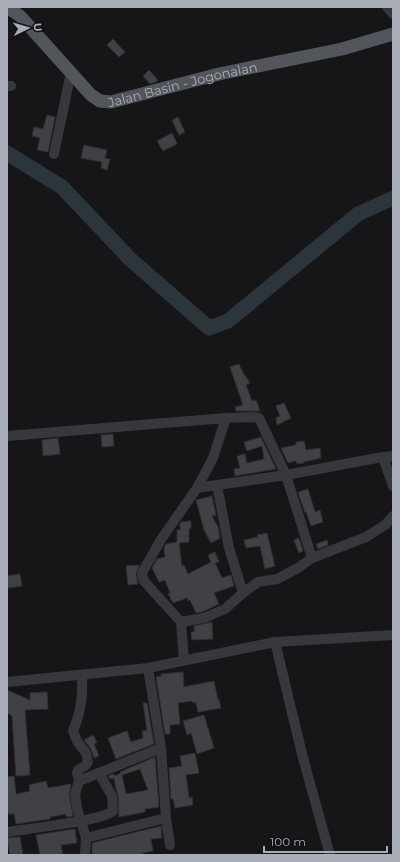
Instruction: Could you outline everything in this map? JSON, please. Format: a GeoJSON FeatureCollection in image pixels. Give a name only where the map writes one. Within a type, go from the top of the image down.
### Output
{"type":"FeatureCollection","features":[{"type":"Feature","properties":{"kind":"main road","name":"Jalan Basin - Jogonalan"},"geometry":{"type":"LineString","coordinates":[[9,8],[20,16],[91,95],[100,101],[111,102],[219,74],[342,49],[393,34]]}},
{"type":"Feature","properties":{"kind":"street"},"geometry":{"type":"LineString","coordinates":[[387,7],[393,14]]}},
{"type":"Feature","properties":{"kind":"street"},"geometry":{"type":"LineString","coordinates":[[54,154],[71,72]]}},
{"type":"Feature","properties":{"kind":"street"},"geometry":{"type":"LineString","coordinates":[[7,436],[253,416],[259,418],[286,475],[312,558]]}},
{"type":"Feature","properties":{"kind":"street"},"geometry":{"type":"LineString","coordinates":[[184,660],[181,622],[144,581],[142,576],[143,571],[162,538],[197,488],[213,458],[226,418]]}},
{"type":"Feature","properties":{"kind":"street"},"geometry":{"type":"LineString","coordinates":[[197,488],[286,475],[388,457],[393,486]]}},
{"type":"Feature","properties":{"kind":"street"},"geometry":{"type":"LineString","coordinates":[[217,485],[229,548],[243,592]]}},
{"type":"Feature","properties":{"kind":"street"},"geometry":{"type":"LineString","coordinates":[[181,622],[204,618],[225,609],[243,592],[258,582],[277,579],[298,568],[312,558],[366,537],[385,525],[393,516]]}},
{"type":"Feature","properties":{"kind":"street"},"geometry":{"type":"LineString","coordinates":[[7,682],[148,668],[275,642],[393,635]]}},
{"type":"Feature","properties":{"kind":"street"},"geometry":{"type":"LineString","coordinates":[[275,642],[303,758],[330,855]]}},
{"type":"Feature","properties":{"kind":"street"},"geometry":{"type":"LineString","coordinates":[[148,668],[161,748],[166,818],[170,845]]}},
{"type":"Feature","properties":{"kind":"street"},"geometry":{"type":"LineString","coordinates":[[82,675],[82,704],[80,714],[73,731],[77,741],[86,753],[88,762],[77,772],[79,781],[75,794],[77,808],[86,838],[85,855]]}},
{"type":"Feature","properties":{"kind":"street"},"geometry":{"type":"LineString","coordinates":[[79,781],[161,748]]}},
{"type":"Feature","properties":{"kind":"street"},"geometry":{"type":"LineString","coordinates":[[7,832],[81,821],[109,814],[113,811],[112,796],[99,773]]}},
{"type":"Feature","properties":{"kind":"street"},"geometry":{"type":"LineString","coordinates":[[86,838],[166,818]]}},
{"type":"Feature","properties":{"kind":"building"},"geometry":{"type":"Polygon","coordinates":[[[113,39],[125,52],[119,57],[107,45],[113,39]]]}},
{"type":"Feature","properties":{"kind":"building"},"geometry":{"type":"Polygon","coordinates":[[[149,70],[158,80],[150,84],[143,76],[149,70]]]}},
{"type":"Feature","properties":{"kind":"building"},"geometry":{"type":"Polygon","coordinates":[[[47,115],[55,117],[48,152],[37,150],[40,138],[32,136],[34,127],[43,129],[47,115]]]}},
{"type":"Feature","properties":{"kind":"building"},"geometry":{"type":"Polygon","coordinates":[[[178,117],[185,132],[179,135],[172,120],[178,117]]]}},
{"type":"Feature","properties":{"kind":"building"},"geometry":{"type":"Polygon","coordinates":[[[172,133],[177,144],[163,151],[157,141],[172,133]]]}},
{"type":"Feature","properties":{"kind":"building"},"geometry":{"type":"Polygon","coordinates":[[[84,145],[107,150],[105,158],[110,159],[107,170],[101,168],[102,162],[81,158],[84,145]]]}},
{"type":"Feature","properties":{"kind":"building"},"geometry":{"type":"Polygon","coordinates":[[[239,364],[250,383],[246,385],[252,401],[256,400],[260,411],[236,411],[235,407],[243,405],[230,367],[239,364]]]}},
{"type":"Feature","properties":{"kind":"building"},"geometry":{"type":"Polygon","coordinates":[[[284,403],[291,418],[277,425],[276,418],[280,416],[276,406],[284,403]]]}},
{"type":"Feature","properties":{"kind":"building"},"geometry":{"type":"Polygon","coordinates":[[[113,434],[114,446],[102,447],[101,435],[113,434]]]}},
{"type":"Feature","properties":{"kind":"building"},"geometry":{"type":"Polygon","coordinates":[[[261,437],[276,469],[235,476],[234,469],[240,468],[237,456],[245,454],[247,463],[264,459],[262,446],[247,451],[244,442],[261,437]]]}},
{"type":"Feature","properties":{"kind":"building"},"geometry":{"type":"Polygon","coordinates":[[[58,438],[60,454],[43,456],[42,440],[58,438]]]}},
{"type":"Feature","properties":{"kind":"building"},"geometry":{"type":"Polygon","coordinates":[[[304,441],[306,450],[320,448],[321,458],[304,463],[297,464],[296,461],[288,463],[281,448],[296,445],[296,442],[304,441]]]}},
{"type":"Feature","properties":{"kind":"building"},"geometry":{"type":"Polygon","coordinates":[[[308,489],[315,512],[320,510],[323,522],[311,526],[298,492],[308,489]]]}},
{"type":"Feature","properties":{"kind":"building"},"geometry":{"type":"Polygon","coordinates":[[[212,496],[216,515],[212,516],[218,527],[220,538],[211,543],[204,530],[196,500],[212,496]]]}},
{"type":"Feature","properties":{"kind":"building"},"geometry":{"type":"Polygon","coordinates":[[[191,521],[191,528],[189,529],[189,542],[179,543],[182,566],[184,565],[188,574],[211,562],[208,555],[215,552],[219,562],[215,563],[222,578],[231,575],[234,586],[214,593],[219,604],[202,612],[196,613],[190,600],[188,601],[187,598],[173,603],[168,594],[170,593],[165,580],[159,582],[152,568],[157,559],[165,557],[164,548],[166,544],[177,542],[177,530],[180,530],[181,522],[191,521]]]}},
{"type":"Feature","properties":{"kind":"building"},"geometry":{"type":"Polygon","coordinates":[[[267,533],[275,566],[265,569],[260,546],[246,548],[244,540],[258,537],[257,535],[267,533]]]}},
{"type":"Feature","properties":{"kind":"building"},"geometry":{"type":"Polygon","coordinates":[[[299,538],[303,551],[299,553],[294,540],[299,538]]]}},
{"type":"Feature","properties":{"kind":"building"},"geometry":{"type":"Polygon","coordinates":[[[327,540],[328,545],[318,549],[316,544],[327,540]]]}},
{"type":"Feature","properties":{"kind":"building"},"geometry":{"type":"Polygon","coordinates":[[[139,565],[136,575],[138,584],[128,585],[126,566],[139,565]]]}},
{"type":"Feature","properties":{"kind":"building"},"geometry":{"type":"Polygon","coordinates":[[[20,574],[22,586],[8,588],[7,576],[20,574]]]}},
{"type":"Feature","properties":{"kind":"building"},"geometry":{"type":"Polygon","coordinates":[[[212,622],[213,639],[192,640],[191,632],[194,632],[194,626],[212,622]]]}},
{"type":"Feature","properties":{"kind":"building"},"geometry":{"type":"Polygon","coordinates":[[[183,672],[184,687],[214,681],[221,708],[198,712],[196,702],[193,703],[192,701],[178,703],[180,724],[170,725],[170,734],[165,734],[156,677],[161,676],[161,674],[183,672]]]}},
{"type":"Feature","properties":{"kind":"building"},"geometry":{"type":"Polygon","coordinates":[[[7,690],[30,700],[30,693],[47,692],[48,709],[25,710],[30,775],[16,776],[12,716],[7,713],[7,690]]]}},
{"type":"Feature","properties":{"kind":"building"},"geometry":{"type":"Polygon","coordinates":[[[143,703],[147,703],[154,744],[116,759],[108,738],[127,731],[131,742],[143,738],[142,731],[147,730],[143,703]]]}},
{"type":"Feature","properties":{"kind":"building"},"geometry":{"type":"Polygon","coordinates":[[[204,715],[214,748],[197,754],[191,733],[187,735],[183,721],[204,715]]]}},
{"type":"Feature","properties":{"kind":"building"},"geometry":{"type":"Polygon","coordinates":[[[93,735],[97,742],[94,744],[99,756],[94,758],[91,749],[84,740],[93,735]]]}},
{"type":"Feature","properties":{"kind":"building"},"geometry":{"type":"Polygon","coordinates":[[[195,753],[199,773],[186,775],[189,798],[192,797],[193,805],[175,808],[173,799],[171,799],[169,768],[182,766],[180,756],[195,753]]]}},
{"type":"Feature","properties":{"kind":"building"},"geometry":{"type":"Polygon","coordinates":[[[155,757],[159,807],[145,809],[145,812],[119,817],[118,795],[114,778],[110,779],[108,776],[114,774],[115,776],[121,773],[120,772],[155,757]],[[140,769],[122,775],[126,794],[148,790],[140,769]]]}},
{"type":"Feature","properties":{"kind":"building"},"geometry":{"type":"Polygon","coordinates":[[[14,776],[16,794],[30,791],[29,785],[46,781],[48,788],[71,784],[69,795],[73,816],[66,817],[66,814],[50,817],[50,819],[16,824],[14,814],[7,814],[7,777],[14,776]]]}},
{"type":"Feature","properties":{"kind":"building"},"geometry":{"type":"Polygon","coordinates":[[[161,826],[162,838],[151,839],[153,851],[143,853],[143,855],[92,855],[92,843],[161,826]]]}},
{"type":"Feature","properties":{"kind":"building"},"geometry":{"type":"Polygon","coordinates":[[[75,829],[77,843],[61,845],[63,855],[40,855],[36,835],[75,829]]]}},
{"type":"Feature","properties":{"kind":"building"},"geometry":{"type":"Polygon","coordinates":[[[20,837],[23,855],[10,855],[7,838],[20,837]]]}},
{"type":"Feature","properties":{"kind":"waterway"},"geometry":{"type":"LineString","coordinates":[[7,153],[62,187],[130,259],[209,328],[228,321],[358,214],[393,198]]}}]}
